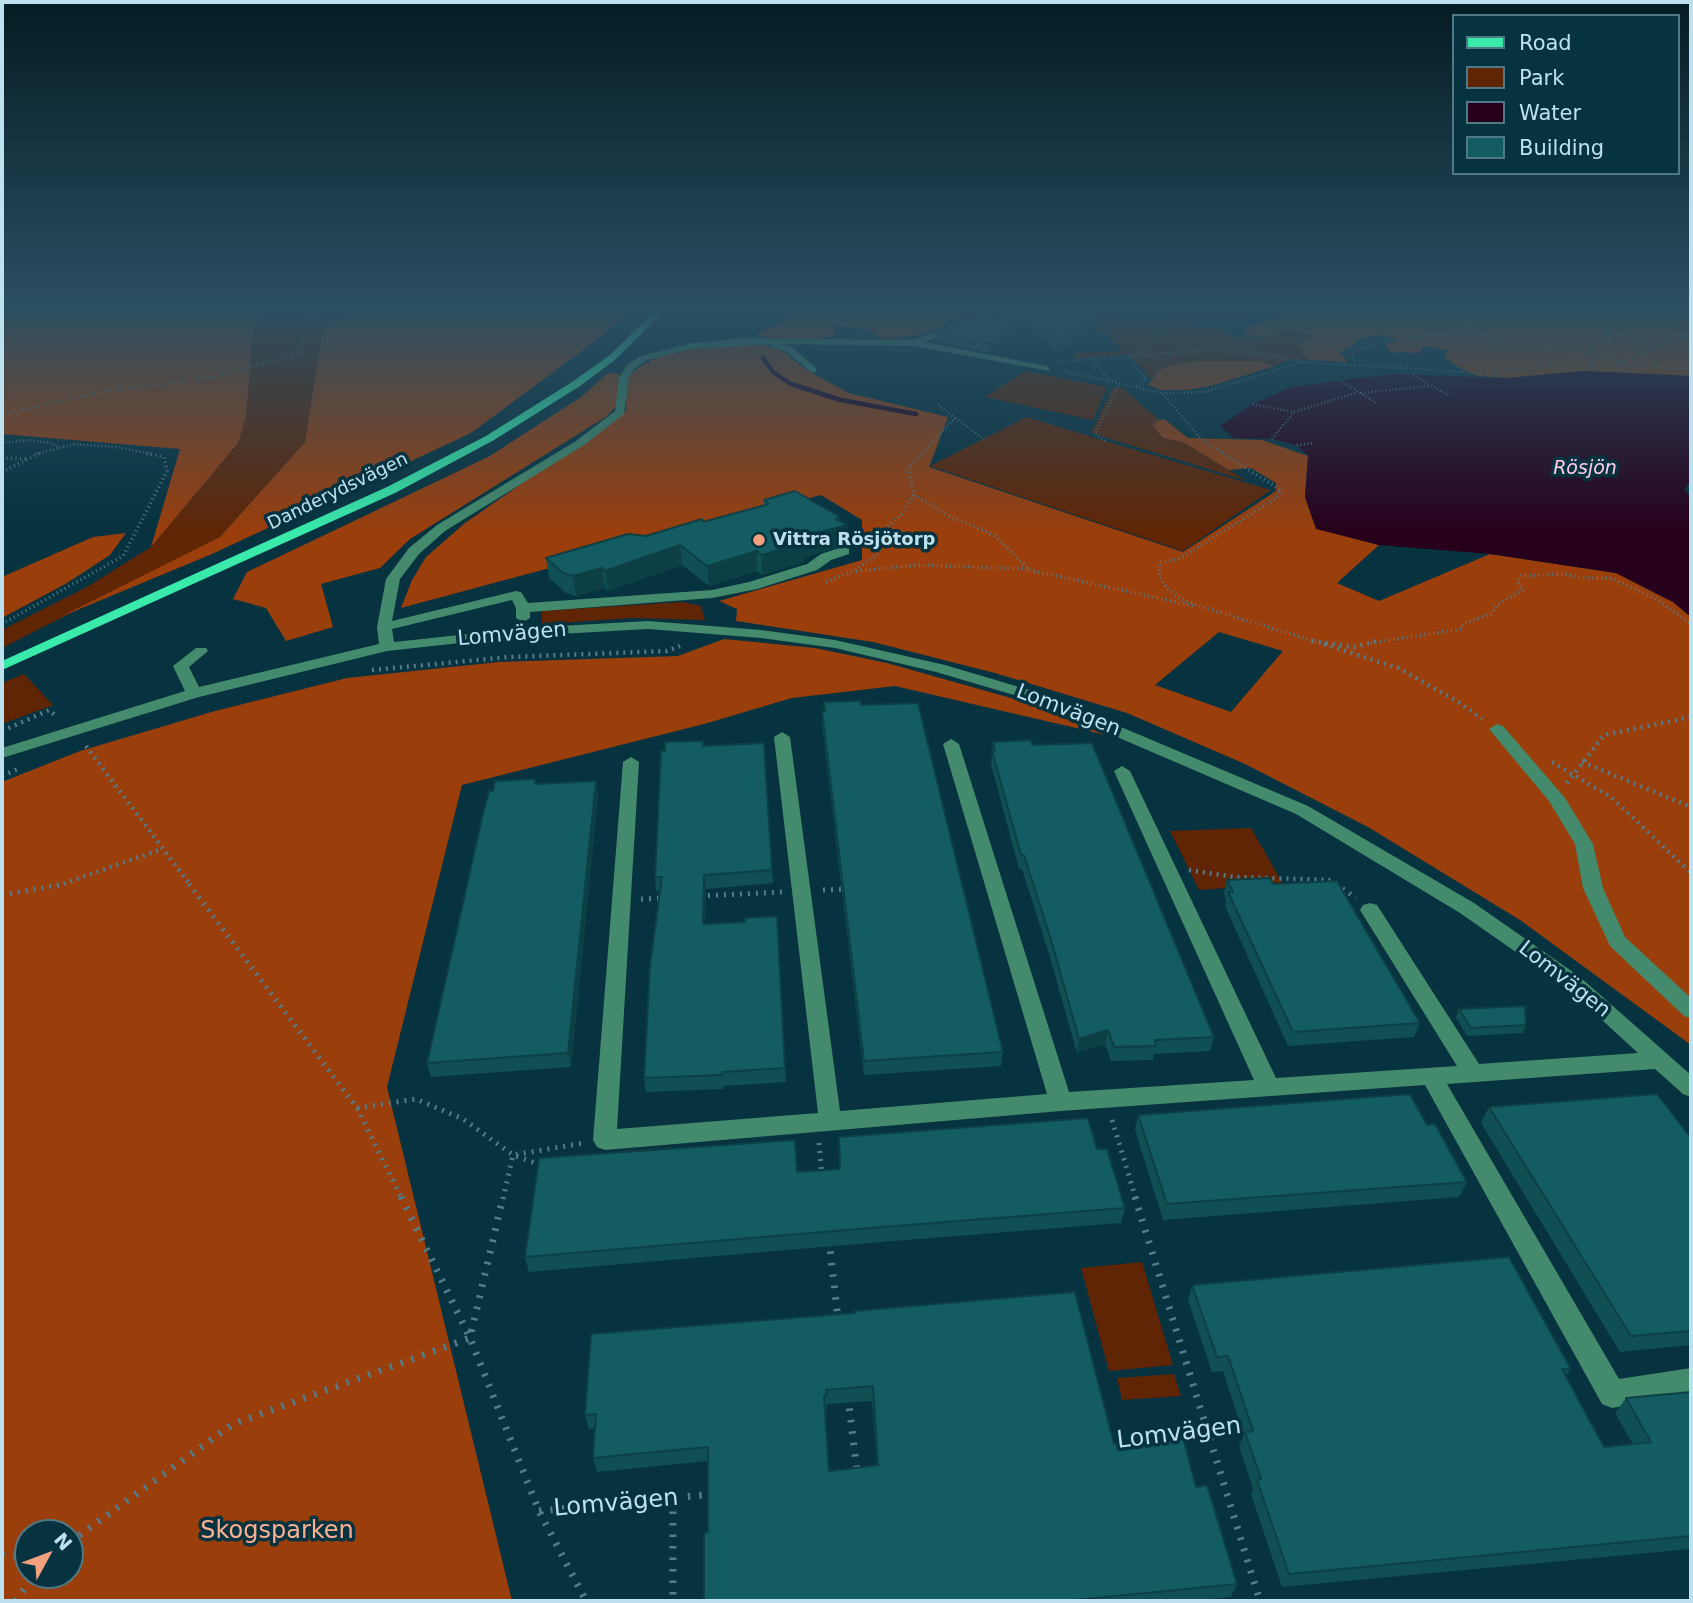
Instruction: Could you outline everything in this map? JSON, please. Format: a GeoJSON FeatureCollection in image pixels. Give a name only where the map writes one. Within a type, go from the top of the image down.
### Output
{"type":"FeatureCollection","features":[{"type":"Feature","properties":{"kind":"main road","name":"Danderydsvägen"},"geometry":{"type":"LineString","coordinates":[[2,666],[391,490],[490,438],[578,383]]}},
{"type":"Feature","properties":{"kind":"street"},"geometry":{"type":"LineString","coordinates":[[387,647],[384,627],[393,579],[414,551],[441,528],[580,443],[620,412],[623,383]]}},
{"type":"Feature","properties":{"kind":"street"},"geometry":{"type":"LineString","coordinates":[[523,608],[712,594],[752,586],[813,566],[826,557],[844,551]]}},
{"type":"Feature","properties":{"kind":"street"},"geometry":{"type":"LineString","coordinates":[[384,627],[516,595],[523,608],[524,632]]}},
{"type":"Feature","properties":{"kind":"street","name":"Lomvägen"},"geometry":{"type":"LineString","coordinates":[[2,753],[194,694],[387,647],[524,632],[648,625],[761,634],[835,644],[940,668],[1037,697],[1302,810],[1466,908],[1573,982],[1691,1088]]}},
{"type":"Feature","properties":{"kind":"street"},"geometry":{"type":"LineString","coordinates":[[194,694],[181,666],[201,651]]}},
{"type":"Feature","properties":{"kind":"street"},"geometry":{"type":"LineString","coordinates":[[1497,729],[1556,798],[1584,844],[1593,888],[1617,941],[1691,1010]]}},
{"type":"Feature","properties":{"kind":"street"},"geometry":{"type":"LineString","coordinates":[[782,737],[823,1121]]}},
{"type":"Feature","properties":{"kind":"street"},"geometry":{"type":"LineString","coordinates":[[951,744],[1061,1102]]}},
{"type":"Feature","properties":{"kind":"street"},"geometry":{"type":"LineString","coordinates":[[631,762],[605,1140],[1061,1102],[1660,1060]]}},
{"type":"Feature","properties":{"kind":"street","name":"Lomvägen"},"geometry":{"type":"LineString","coordinates":[[1122,771],[1269,1087]]}},
{"type":"Feature","properties":{"kind":"street"},"geometry":{"type":"LineString","coordinates":[[1370,910],[1472,1073]]}},
{"type":"Feature","properties":{"kind":"street"},"geometry":{"type":"LineString","coordinates":[[1431,1076],[1612,1394],[1691,1381]]}},
{"type":"Feature","properties":{"kind":"path"},"geometry":{"type":"LineString","coordinates":[[2,415],[105,391],[169,383]]}},
{"type":"Feature","properties":{"kind":"path"},"geometry":{"type":"LineString","coordinates":[[1105,440],[1095,435],[1119,383],[1162,393],[1205,392],[1235,383]]}},
{"type":"Feature","properties":{"kind":"path"},"geometry":{"type":"LineString","coordinates":[[1138,386],[1142,383]]}},
{"type":"Feature","properties":{"kind":"path"},"geometry":{"type":"LineString","coordinates":[[1343,383],[1378,404]]}},
{"type":"Feature","properties":{"kind":"path"},"geometry":{"type":"LineString","coordinates":[[1425,383],[1450,396]]}},
{"type":"Feature","properties":{"kind":"path"},"geometry":{"type":"LineString","coordinates":[[1253,404],[1294,412],[1359,393],[1430,386]]}},
{"type":"Feature","properties":{"kind":"path"},"geometry":{"type":"LineString","coordinates":[[1162,393],[1202,440],[1281,490],[1277,498],[1179,559],[1160,562],[1159,578],[1168,589],[1202,607]]}},
{"type":"Feature","properties":{"kind":"path"},"geometry":{"type":"LineString","coordinates":[[936,403],[965,428],[984,439]]}},
{"type":"Feature","properties":{"kind":"path"},"geometry":{"type":"LineString","coordinates":[[1272,439],[1294,412]]}},
{"type":"Feature","properties":{"kind":"path"},"geometry":{"type":"LineString","coordinates":[[821,583],[854,571],[879,554],[883,531],[901,515],[914,495],[908,468],[955,418]]}},
{"type":"Feature","properties":{"kind":"path"},"geometry":{"type":"LineString","coordinates":[[2,443],[28,440],[51,443],[59,447]]}},
{"type":"Feature","properties":{"kind":"path"},"geometry":{"type":"LineString","coordinates":[[1297,445],[1314,443]]}},
{"type":"Feature","properties":{"kind":"path"},"geometry":{"type":"LineString","coordinates":[[2,472],[43,450],[89,445],[164,457],[167,471],[124,556],[2,624]]}},
{"type":"Feature","properties":{"kind":"path"},"geometry":{"type":"LineString","coordinates":[[2,458],[27,459]]}},
{"type":"Feature","properties":{"kind":"path"},"geometry":{"type":"LineString","coordinates":[[914,495],[949,516],[995,536],[1029,569]]}},
{"type":"Feature","properties":{"kind":"path"},"geometry":{"type":"LineString","coordinates":[[854,571],[919,565],[1029,569],[1202,607],[1398,668],[1457,701],[1497,729]]}},
{"type":"Feature","properties":{"kind":"path"},"geometry":{"type":"LineString","coordinates":[[1316,642],[1354,648],[1385,639],[1461,629],[1464,623],[1492,614],[1496,606],[1523,590],[1517,580],[1521,576],[1564,574],[1585,578],[1612,578],[1658,600],[1691,624]]}},
{"type":"Feature","properties":{"kind":"path"},"geometry":{"type":"LineString","coordinates":[[359,672],[497,658],[667,651],[688,641]]}},
{"type":"Feature","properties":{"kind":"path"},"geometry":{"type":"LineString","coordinates":[[1556,798],[1604,735],[1691,717]]}},
{"type":"Feature","properties":{"kind":"path"},"geometry":{"type":"LineString","coordinates":[[96,739],[83,742],[357,1108],[470,1338],[539,1511],[586,1601]]}},
{"type":"Feature","properties":{"kind":"path"},"geometry":{"type":"LineString","coordinates":[[1540,755],[1611,797],[1691,873]]}},
{"type":"Feature","properties":{"kind":"path"},"geometry":{"type":"LineString","coordinates":[[1582,762],[1691,807]]}},
{"type":"Feature","properties":{"kind":"path"},"geometry":{"type":"LineString","coordinates":[[2,776],[25,766]]}},
{"type":"Feature","properties":{"kind":"path"},"geometry":{"type":"LineString","coordinates":[[2,895],[61,885],[162,848]]}},
{"type":"Feature","properties":{"kind":"path"},"geometry":{"type":"LineString","coordinates":[[357,1108],[416,1099],[463,1119],[513,1155],[605,1140]]}},
{"type":"Feature","properties":{"kind":"path"},"geometry":{"type":"LineString","coordinates":[[1105,1099],[1205,1430],[1260,1601]]}},
{"type":"Feature","properties":{"kind":"path"},"geometry":{"type":"LineString","coordinates":[[823,1121],[823,1184]]}},
{"type":"Feature","properties":{"kind":"path"},"geometry":{"type":"LineString","coordinates":[[470,1338],[513,1155]]}},
{"type":"Feature","properties":{"kind":"path"},"geometry":{"type":"LineString","coordinates":[[829,1235],[839,1328]]}},
{"type":"Feature","properties":{"kind":"path"},"geometry":{"type":"LineString","coordinates":[[84,1532],[233,1424],[470,1338]]}},
{"type":"Feature","properties":{"kind":"path"},"geometry":{"type":"LineString","coordinates":[[846,1381],[857,1476]]}},
{"type":"Feature","properties":{"kind":"path","name":"Lomvägen"},"geometry":{"type":"LineString","coordinates":[[1098,1444],[1259,1425]]}},
{"type":"Feature","properties":{"kind":"path"},"geometry":{"type":"LineString","coordinates":[[844,1477],[871,1474]]}},
{"type":"Feature","properties":{"kind":"path","name":"Lomvägen"},"geometry":{"type":"LineString","coordinates":[[539,1511],[726,1493]]}},
{"type":"Feature","properties":{"kind":"path"},"geometry":{"type":"LineString","coordinates":[[673,1500],[673,1601]]}},
{"type":"Feature","properties":{"kind":"green space"},"geometry":{"type":"Polygon","coordinates":[[[2,383],[249,383],[246,417],[238,443],[151,547],[180,449],[2,434],[2,383]]]}},
{"type":"Feature","properties":{"kind":"green space"},"geometry":{"type":"Polygon","coordinates":[[[249,383],[314,383],[305,442],[220,537],[2,648],[2,630],[87,587],[151,547],[238,443],[246,417],[249,383]]]}},
{"type":"Feature","properties":{"kind":"green space"},"geometry":{"type":"Polygon","coordinates":[[[314,383],[539,383],[471,433],[212,554],[58,618],[220,537],[305,442],[314,383]]]}},
{"type":"Feature","properties":{"kind":"green space"},"geometry":{"type":"Polygon","coordinates":[[[597,383],[619,383],[618,404],[607,416],[410,539],[380,568],[321,584],[333,627],[286,641],[266,608],[233,599],[247,572],[490,456],[581,397],[597,383]]]}},
{"type":"Feature","properties":{"kind":"green space"},"geometry":{"type":"Polygon","coordinates":[[[627,383],[830,383],[849,393],[948,417],[929,467],[1183,552],[1276,491],[1276,483],[1251,468],[1229,470],[1183,442],[1163,438],[1152,425],[1164,419],[1188,438],[1262,440],[1308,456],[1305,497],[1316,528],[1379,545],[1337,583],[1379,601],[1490,554],[1616,573],[1673,602],[1691,617],[1691,1045],[1520,920],[1368,827],[1245,764],[1127,713],[995,673],[873,642],[736,621],[737,609],[719,601],[862,560],[862,520],[821,495],[401,608],[412,580],[426,557],[465,523],[626,411],[627,383]],[[1219,632],[1155,685],[1231,712],[1283,651],[1219,632]]]}},
{"type":"Feature","properties":{"kind":"green space"},"geometry":{"type":"Polygon","coordinates":[[[1007,383],[1086,383],[1107,387],[1093,420],[985,397],[1007,383]]]}},
{"type":"Feature","properties":{"kind":"green space"},"geometry":{"type":"Polygon","coordinates":[[[1150,383],[1221,383],[1187,390],[1161,390],[1148,385],[1150,383]]]}},
{"type":"Feature","properties":{"kind":"green space"},"geometry":{"type":"Polygon","coordinates":[[[1113,387],[1123,388],[1159,420],[1152,425],[1163,438],[1183,442],[1247,481],[1091,433],[1113,387]]]}},
{"type":"Feature","properties":{"kind":"green space"},"geometry":{"type":"Polygon","coordinates":[[[1027,417],[1271,490],[1183,551],[930,466],[1027,417]]]}},
{"type":"Feature","properties":{"kind":"green space"},"geometry":{"type":"Polygon","coordinates":[[[126,533],[110,555],[67,583],[2,618],[2,577],[93,537],[126,533]]]}},
{"type":"Feature","properties":{"kind":"green space"},"geometry":{"type":"Polygon","coordinates":[[[682,602],[701,606],[705,620],[632,618],[542,624],[542,611],[682,602]]]}},
{"type":"Feature","properties":{"kind":"green space","name":"Skogsparken"},"geometry":{"type":"Polygon","coordinates":[[[724,639],[815,648],[887,663],[1018,700],[1106,735],[895,686],[792,698],[704,724],[462,785],[387,1087],[512,1601],[2,1601],[2,782],[80,751],[215,711],[347,678],[499,662],[678,656],[724,639]]]}},
{"type":"Feature","properties":{"kind":"green space"},"geometry":{"type":"Polygon","coordinates":[[[24,674],[53,705],[2,724],[2,683],[24,674]]]}},
{"type":"Feature","properties":{"kind":"green space"},"geometry":{"type":"Polygon","coordinates":[[[1251,828],[1283,884],[1199,890],[1170,831],[1251,828]]]}},
{"type":"Feature","properties":{"kind":"green space"},"geometry":{"type":"Polygon","coordinates":[[[1142,1262],[1173,1365],[1109,1371],[1081,1268],[1142,1262]]]}},
{"type":"Feature","properties":{"kind":"green space"},"geometry":{"type":"Polygon","coordinates":[[[1174,1374],[1181,1396],[1122,1400],[1117,1378],[1174,1374]]]}},
{"type":"Feature","properties":{"kind":"water","name":"Rösjön"},"geometry":{"type":"Polygon","coordinates":[[[1323,383],[1691,383],[1691,480],[1684,490],[1691,497],[1691,617],[1673,602],[1616,573],[1490,554],[1379,545],[1316,529],[1305,497],[1308,456],[1297,445],[1272,439],[1234,438],[1220,426],[1253,404],[1291,387],[1323,383]]]}},
{"type":"Feature","properties":{"kind":"building"},"geometry":{"type":"Polygon","coordinates":[[[795,491],[840,517],[836,519],[847,525],[820,532],[800,540],[804,542],[762,555],[757,551],[707,566],[680,545],[605,571],[602,568],[573,576],[563,573],[546,558],[628,534],[646,536],[702,519],[703,522],[769,504],[764,500],[795,491]]]}},
{"type":"Feature","properties":{"kind":"building"},"geometry":{"type":"Polygon","coordinates":[[[861,701],[861,705],[918,703],[1003,1052],[864,1061],[822,711],[825,711],[824,702],[861,701]]]}},
{"type":"Feature","properties":{"kind":"building"},"geometry":{"type":"Polygon","coordinates":[[[1031,740],[1032,745],[1092,743],[1214,1037],[1155,1040],[1156,1046],[1114,1047],[1108,1030],[1079,1039],[1051,940],[1024,855],[1021,855],[992,751],[995,751],[993,742],[1031,740]]]}},
{"type":"Feature","properties":{"kind":"building"},"geometry":{"type":"Polygon","coordinates":[[[704,741],[703,746],[764,743],[772,870],[704,875],[703,924],[745,922],[745,918],[777,916],[785,1068],[722,1072],[722,1075],[644,1078],[650,965],[662,877],[655,877],[661,751],[665,751],[665,742],[704,741]]]}},
{"type":"Feature","properties":{"kind":"building"},"geometry":{"type":"Polygon","coordinates":[[[536,779],[535,784],[596,781],[568,1053],[427,1063],[489,791],[493,791],[495,781],[536,779]]]}},
{"type":"Feature","properties":{"kind":"building"},"geometry":{"type":"Polygon","coordinates":[[[1270,878],[1273,884],[1337,881],[1420,1023],[1293,1032],[1228,892],[1233,892],[1227,880],[1270,878]]]}},
{"type":"Feature","properties":{"kind":"building"},"geometry":{"type":"Polygon","coordinates":[[[1525,1006],[1526,1025],[1471,1028],[1459,1009],[1525,1006]]]}},
{"type":"Feature","properties":{"kind":"building"},"geometry":{"type":"Polygon","coordinates":[[[1410,1094],[1427,1125],[1435,1124],[1467,1182],[1167,1204],[1138,1115],[1410,1094]]]}},
{"type":"Feature","properties":{"kind":"building"},"geometry":{"type":"Polygon","coordinates":[[[1657,1094],[1691,1138],[1691,1331],[1631,1336],[1489,1107],[1657,1094]]]}},
{"type":"Feature","properties":{"kind":"building"},"geometry":{"type":"Polygon","coordinates":[[[1088,1118],[1097,1149],[1107,1149],[1125,1208],[525,1257],[539,1158],[795,1140],[797,1172],[840,1169],[839,1137],[1088,1118]]]}},
{"type":"Feature","properties":{"kind":"building"},"geometry":{"type":"Polygon","coordinates":[[[1509,1257],[1571,1369],[1562,1369],[1604,1447],[1651,1442],[1626,1398],[1691,1392],[1691,1536],[1289,1574],[1257,1480],[1261,1479],[1245,1432],[1253,1431],[1228,1356],[1217,1357],[1192,1285],[1509,1257]]]}},
{"type":"Feature","properties":{"kind":"building"},"geometry":{"type":"Polygon","coordinates":[[[1075,1292],[1114,1444],[1183,1437],[1196,1487],[1207,1485],[1237,1584],[1065,1601],[704,1601],[704,1533],[708,1532],[708,1447],[593,1458],[596,1414],[585,1415],[591,1334],[855,1313],[854,1311],[1075,1292]],[[873,1386],[826,1390],[827,1395],[824,1396],[829,1471],[878,1465],[873,1386]]]}},
{"type":"Feature","properties":{"kind":"waterway"},"geometry":{"type":"LineString","coordinates":[[789,383],[841,400],[916,414]]}},
{"type":"Feature","properties":{"kind":"place","name":"Vittra Rösjötorp"},"geometry":{"type":"Point","coordinates":[759,540]}}]}
